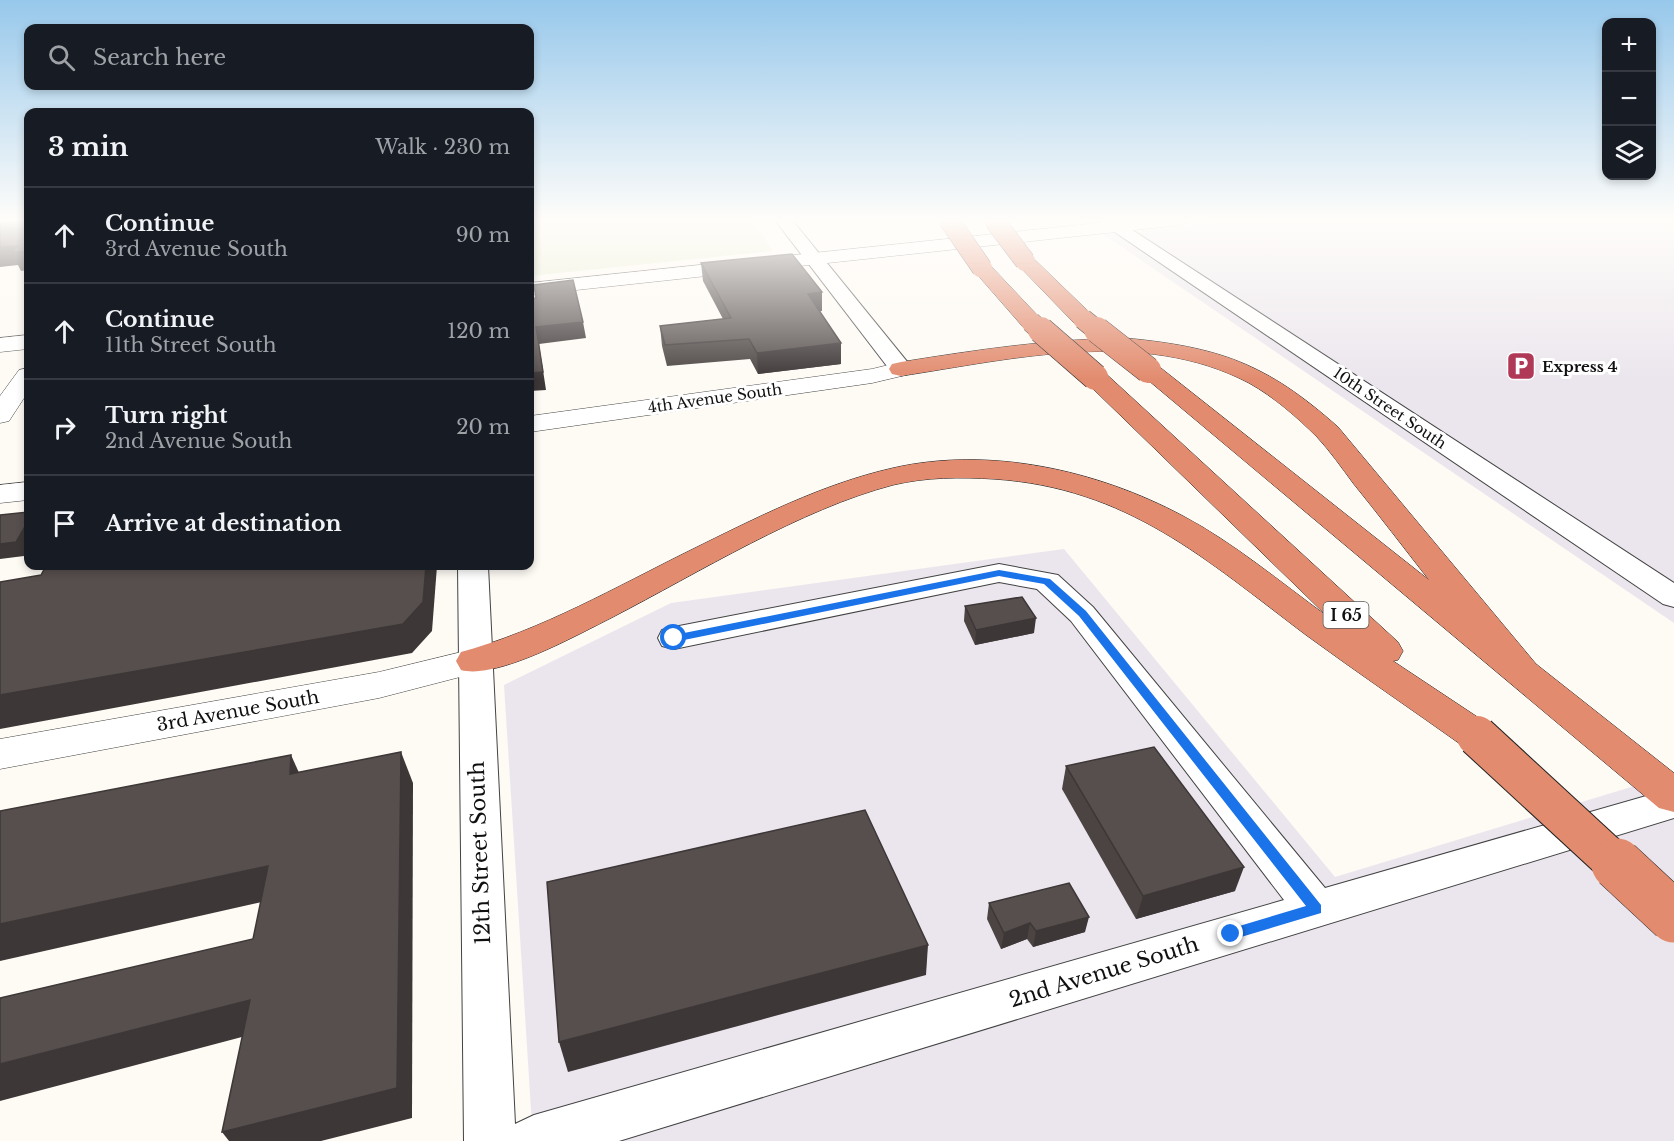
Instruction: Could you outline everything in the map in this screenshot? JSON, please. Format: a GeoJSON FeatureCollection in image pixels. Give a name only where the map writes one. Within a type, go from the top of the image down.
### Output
{"type":"FeatureCollection","features":[{"type":"Feature","properties":{"kind":"highway","name":"I 65"},"geometry":{"type":"LineString","coordinates":[[987,273],[1031,322],[1095,377],[1305,578],[1674,917]]}},
{"type":"Feature","properties":{"kind":"highway"},"geometry":{"type":"LineString","coordinates":[[1037,273],[1083,318],[1674,796]]}},
{"type":"Feature","properties":{"kind":"highway"},"geometry":{"type":"LineString","coordinates":[[900,369],[1055,347],[1104,343],[1163,348],[1209,359],[1256,377],[1294,401],[1328,433],[1524,674]]}},
{"type":"Feature","properties":{"kind":"highway"},"geometry":{"type":"LineString","coordinates":[[474,661],[505,653],[536,640],[797,512],[843,492],[909,474],[969,469],[1000,471],[1063,482],[1103,493],[1174,523],[1477,736]]}},
{"type":"Feature","properties":{"kind":"street"},"geometry":{"type":"LineString","coordinates":[[534,289],[679,273]]}},
{"type":"Feature","properties":{"kind":"street"},"geometry":{"type":"LineString","coordinates":[[824,273],[900,369]]}},
{"type":"Feature","properties":{"kind":"street","name":"10th Street South"},"geometry":{"type":"LineString","coordinates":[[1184,273],[1674,597]]}},
{"type":"Feature","properties":{"kind":"street"},"geometry":{"type":"LineString","coordinates":[[0,345],[24,342]]}},
{"type":"Feature","properties":{"kind":"street","name":"4th Avenue South"},"geometry":{"type":"LineString","coordinates":[[534,423],[900,369]]}},
{"type":"Feature","properties":{"kind":"street"},"geometry":{"type":"LineString","coordinates":[[0,415],[24,381]]}},
{"type":"Feature","properties":{"kind":"street"},"geometry":{"type":"LineString","coordinates":[[0,494],[24,491]]}},
{"type":"Feature","properties":{"kind":"street","name":"12th Street South"},"geometry":{"type":"LineString","coordinates":[[473,570],[490,1141]]}},
{"type":"Feature","properties":{"kind":"street"},"geometry":{"type":"LineString","coordinates":[[674,638],[999,573],[1047,582],[1083,614],[1316,909]]}},
{"type":"Feature","properties":{"kind":"street","name":"3rd Avenue South"},"geometry":{"type":"LineString","coordinates":[[0,754],[379,685],[474,661]]}},
{"type":"Feature","properties":{"kind":"street","name":"2nd Avenue South"},"geometry":{"type":"LineString","coordinates":[[534,1141],[1674,803]]}},
{"type":"Feature","properties":{"kind":"shaded area"},"geometry":{"type":"Polygon","coordinates":[[[1160,273],[1674,273],[1674,623],[1160,273]]]}},
{"type":"Feature","properties":{"kind":"shaded area"},"geometry":{"type":"Polygon","coordinates":[[[1064,549],[1335,877],[1674,774],[1674,1141],[533,1141],[504,685],[671,603],[1064,549]]]}},
{"type":"Feature","properties":{"kind":"green space"},"geometry":{"type":"Polygon","coordinates":[[[534,273],[557,273],[534,276],[534,273]]]}},
{"type":"Feature","properties":{"kind":"building"},"geometry":{"type":"Polygon","coordinates":[[[707,273],[807,273],[822,292],[808,294],[841,343],[757,353],[749,339],[665,345],[660,326],[731,318],[707,273]]]}},
{"type":"Feature","properties":{"kind":"building"},"geometry":{"type":"Polygon","coordinates":[[[573,280],[583,322],[536,327],[543,372],[534,373],[534,298],[536,298],[534,285],[573,280]]]}},
{"type":"Feature","properties":{"kind":"building"},"geometry":{"type":"Polygon","coordinates":[[[24,512],[24,528],[16,542],[0,544],[0,515],[24,512]]]}},
{"type":"Feature","properties":{"kind":"building"},"geometry":{"type":"Polygon","coordinates":[[[44,570],[426,570],[423,602],[403,624],[0,695],[0,582],[41,575],[44,570]]]}},
{"type":"Feature","properties":{"kind":"building"},"geometry":{"type":"Polygon","coordinates":[[[1022,597],[1036,618],[976,630],[965,606],[1022,597]]]}},
{"type":"Feature","properties":{"kind":"building"},"geometry":{"type":"Polygon","coordinates":[[[1154,747],[1244,867],[1143,896],[1066,766],[1154,747]]]}},
{"type":"Feature","properties":{"kind":"building"},"geometry":{"type":"Polygon","coordinates":[[[401,752],[397,1088],[222,1132],[250,1000],[0,1064],[0,998],[253,939],[268,866],[0,924],[0,811],[291,755],[290,774],[401,752]]]}},
{"type":"Feature","properties":{"kind":"building"},"geometry":{"type":"Polygon","coordinates":[[[865,810],[928,945],[559,1042],[547,882],[865,810]]]}},
{"type":"Feature","properties":{"kind":"building"},"geometry":{"type":"Polygon","coordinates":[[[1069,883],[1089,917],[1036,931],[1030,923],[1004,933],[989,903],[1069,883]]]}},
{"type":"Feature","properties":{"kind":"place","name":"Express 4"},"geometry":{"type":"Point","coordinates":[1521,366]}},
{"type":"Feature","properties":{"kind":"route"},"geometry":{"type":"LineString","coordinates":[[674,638],[999,573],[1047,582],[1083,614],[1316,909],[1231,934]]}}]}
